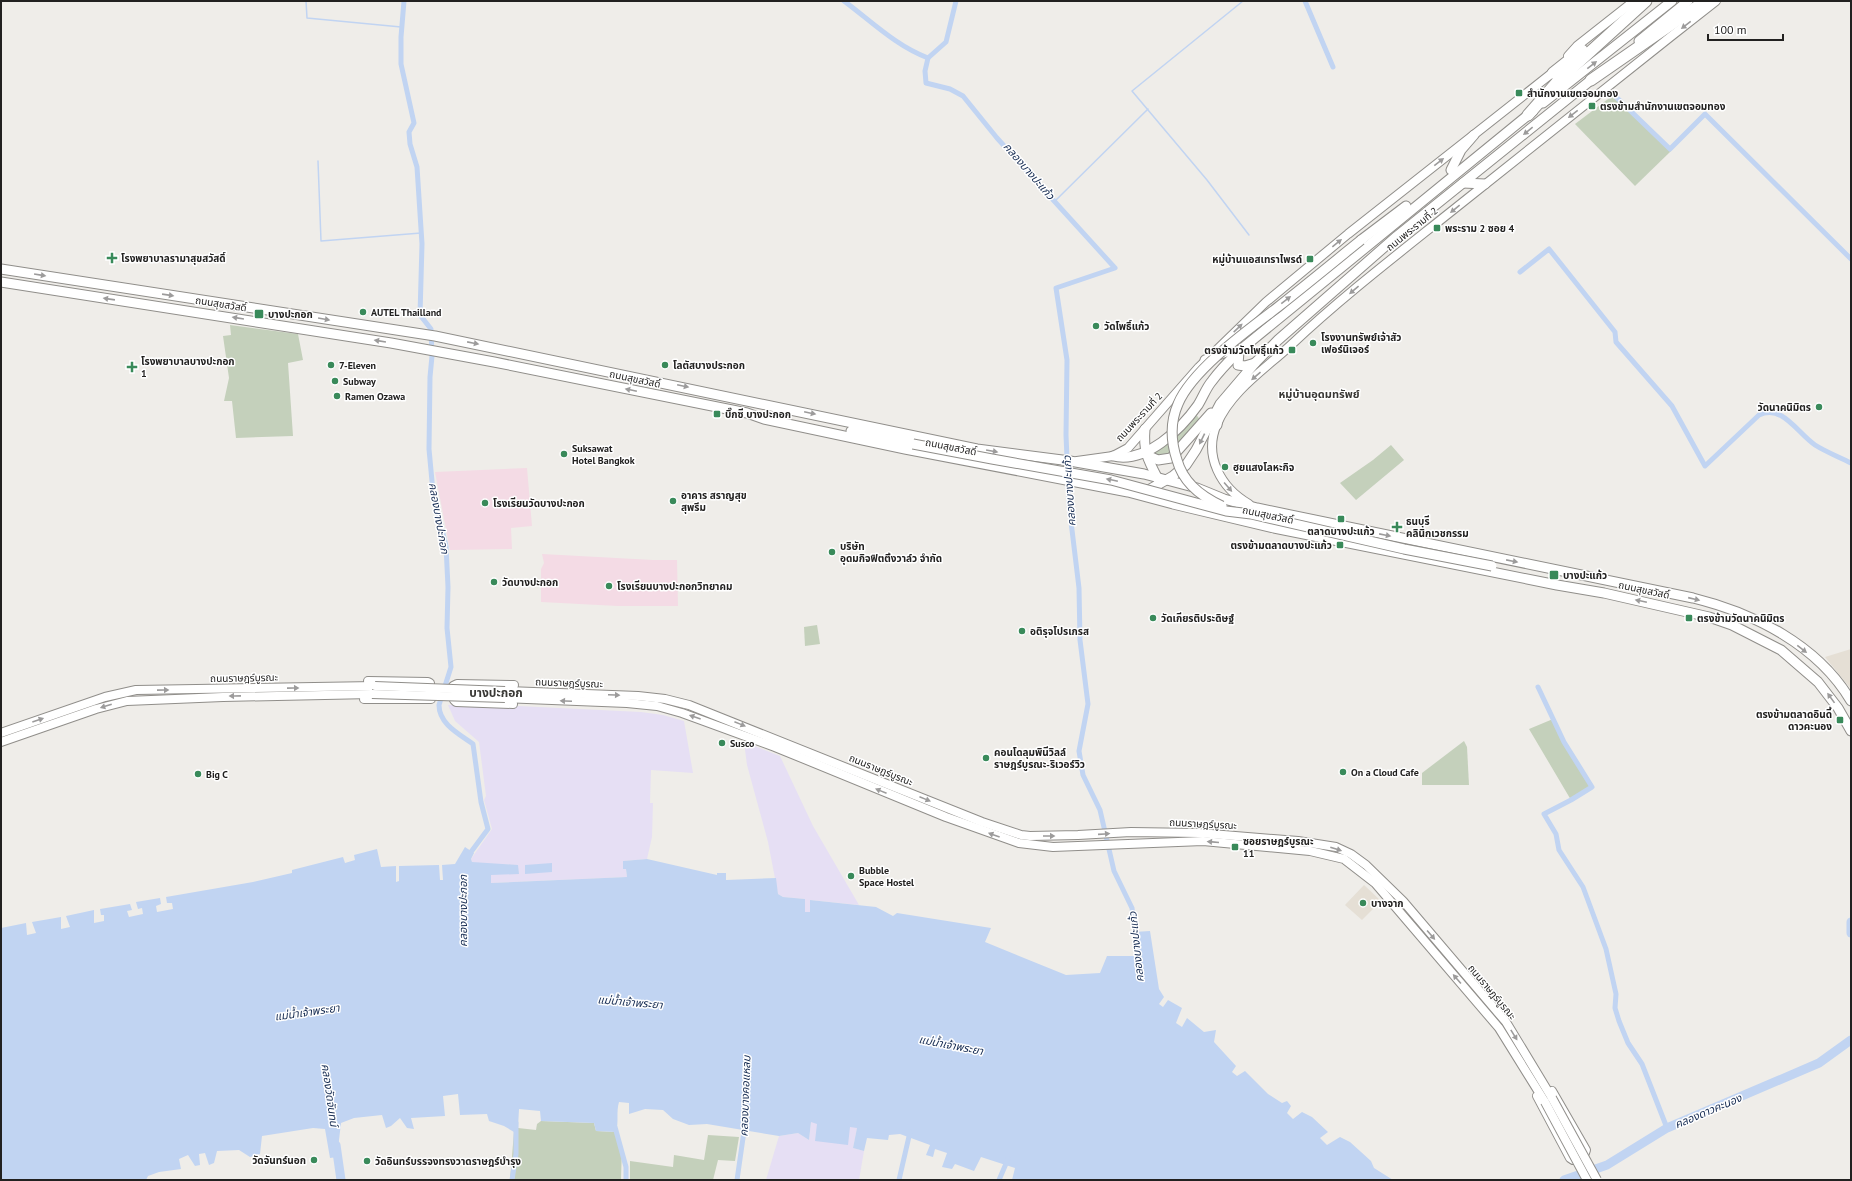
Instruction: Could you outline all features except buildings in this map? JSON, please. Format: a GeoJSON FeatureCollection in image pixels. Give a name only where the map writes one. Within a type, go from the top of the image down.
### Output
{"type":"FeatureCollection","features":[{"type":"Feature","properties":{"kind":"highway"},"geometry":{"type":"LineString","coordinates":[[1553,73],[1644,1]]}},
{"type":"Feature","properties":{"kind":"highway"},"geometry":{"type":"LineString","coordinates":[[1528,115],[1558,81],[1644,1]]}},
{"type":"Feature","properties":{"kind":"highway"},"geometry":{"type":"LineString","coordinates":[[1591,80],[1704,1]]}},
{"type":"Feature","properties":{"kind":"main road","name":"ถนนพระรามที่ 2"},"geometry":{"type":"LineString","coordinates":[[1113,456],[1128,448],[1205,360],[1282,289],[1553,73],[1577,46],[1634,1]]}},
{"type":"Feature","properties":{"kind":"main road","name":"ถนนพระรามที่ 2"},"geometry":{"type":"LineString","coordinates":[[1070,461],[1113,456],[1127,457],[1146,453],[1174,434],[1199,404],[1211,382],[1239,351],[1496,140],[1672,1]]}},
{"type":"Feature","properties":{"kind":"main road","name":"ถนนพระรามที่ 2"},"geometry":{"type":"LineString","coordinates":[[1138,494],[1179,471],[1191,458],[1220,404],[1255,363],[1278,340],[1397,236],[1688,1]]}},
{"type":"Feature","properties":{"kind":"main road","name":"ถนนพระรามที่ 2"},"geometry":{"type":"LineString","coordinates":[[1254,511],[1234,494],[1223,482],[1218,473],[1212,452],[1213,436],[1223,412],[1242,390],[1304,333],[1361,284],[1716,1]]}},
{"type":"Feature","properties":{"kind":"main road"},"geometry":{"type":"LineString","coordinates":[[1451,170],[1461,150],[1474,135]]}},
{"type":"Feature","properties":{"kind":"main road"},"geometry":{"type":"LineString","coordinates":[[1496,140],[1451,170],[1225,349],[1190,385],[1178,403],[1173,419],[1172,442],[1178,464],[1185,476],[1195,488],[1207,498],[1221,506],[1254,511],[1404,549],[1564,581],[1604,593]]}},
{"type":"Feature","properties":{"kind":"main road"},"geometry":{"type":"LineString","coordinates":[[1463,183],[1485,184]]}},
{"type":"Feature","properties":{"kind":"main road","name":"ถนนสุขสวัสดิ์"},"geometry":{"type":"LineString","coordinates":[[1,269],[420,333],[636,376],[977,449],[1070,461],[1129,471],[1189,486],[1254,511],[1278,513],[1693,598],[1725,607],[1779,632],[1830,673],[1851,701]]}},
{"type":"Feature","properties":{"kind":"main road","name":"ถนนสุขสวัสดิ์"},"geometry":{"type":"LineString","coordinates":[[1,282],[256,321],[435,351],[752,414],[764,419],[826,432],[1092,484],[1274,528],[1550,584],[1604,593],[1719,620],[1782,650],[1818,682],[1838,708],[1851,731]]}},
{"type":"Feature","properties":{"kind":"main road"},"geometry":{"type":"LineString","coordinates":[[1218,348],[1229,343],[1252,340]]}},
{"type":"Feature","properties":{"kind":"main road"},"geometry":{"type":"LineString","coordinates":[[1205,360],[1226,352],[1239,351],[1238,365],[1245,366],[1255,363]]}},
{"type":"Feature","properties":{"kind":"main road"},"geometry":{"type":"LineString","coordinates":[[1199,404],[1200,412],[1203,415],[1209,415]]}},
{"type":"Feature","properties":{"kind":"main road"},"geometry":{"type":"LineString","coordinates":[[1217,425],[1220,404]]}},
{"type":"Feature","properties":{"kind":"main road"},"geometry":{"type":"LineString","coordinates":[[1146,453],[1158,460],[1171,458],[1220,404]]}},
{"type":"Feature","properties":{"kind":"main road"},"geometry":{"type":"LineString","coordinates":[[752,414],[816,424],[992,460],[1111,480],[1226,511],[1254,511]]}},
{"type":"Feature","properties":{"kind":"main road"},"geometry":{"type":"LineString","coordinates":[[1146,428],[1144,445],[1146,453],[1162,480],[1173,504]]}},
{"type":"Feature","properties":{"kind":"main road"},"geometry":{"type":"LineString","coordinates":[[1128,492],[1134,483],[1134,479],[1129,471]]}},
{"type":"Feature","properties":{"kind":"main road"},"geometry":{"type":"LineString","coordinates":[[1185,507],[1181,497],[1182,492],[1189,486]]}},
{"type":"Feature","properties":{"kind":"main road"},"geometry":{"type":"LineString","coordinates":[[1771,644],[1779,632]]}},
{"type":"Feature","properties":{"kind":"main road"},"geometry":{"type":"LineString","coordinates":[[326,687],[362,681],[428,682],[430,683],[431,699],[359,699],[344,694]]}},
{"type":"Feature","properties":{"kind":"main road"},"geometry":{"type":"LineString","coordinates":[[527,692],[519,686],[457,684],[453,686],[454,700],[456,702],[511,704],[542,700]]}},
{"type":"Feature","properties":{"kind":"main road","name":"ถนนราษฎร์บูรณะ"},"geometry":{"type":"LineString","coordinates":[[1,733],[118,693],[154,690],[326,687],[505,694],[527,692],[638,696],[665,699],[689,705],[970,822]]}},
{"type":"Feature","properties":{"kind":"main road","name":"ถนนราษฎร์บูรณะ"},"geometry":{"type":"LineString","coordinates":[[1,742],[96,709],[127,700],[222,696],[344,694],[373,690]]}},
{"type":"Feature","properties":{"kind":"main road","name":"ถนนราษฎร์บูรณะ"},"geometry":{"type":"LineString","coordinates":[[505,694],[542,700],[627,703],[657,706],[682,713],[775,747],[970,822],[1020,839],[1053,847],[1203,841],[1298,841],[1336,847],[1351,854],[1366,865],[1403,901],[1506,1022],[1541,1079],[1549,1100],[1588,1180]]}},
{"type":"Feature","properties":{"kind":"main road","name":"ถนนราษฎร์บูรณะ"},"geometry":{"type":"LineString","coordinates":[[1020,839],[1131,832],[1199,833],[1262,842],[1344,859],[1375,883],[1499,1028],[1533,1084],[1549,1100],[1596,1180]]}},
{"type":"Feature","properties":{"kind":"main road"},"geometry":{"type":"LineString","coordinates":[[1472,996],[1479,990]]}},
{"type":"Feature","properties":{"kind":"main road"},"geometry":{"type":"LineString","coordinates":[[1533,1084],[1539,1102],[1570,1158],[1573,1160],[1585,1153],[1586,1150],[1558,1100],[1541,1079]]}},
{"type":"Feature","properties":{"kind":"shaded area","name":"โรงเรียนวัดบางปะกอก"},"geometry":{"type":"Polygon","coordinates":[[[527,468],[532,526],[511,528],[512,549],[450,550],[435,472],[527,468]]]}},
{"type":"Feature","properties":{"kind":"shaded area","name":"โรงเรียนบางปะกอกวิทยาคม"},"geometry":{"type":"Polygon","coordinates":[[[542,554],[677,560],[678,606],[618,606],[541,602],[541,569],[544,563],[542,554]]]}},
{"type":"Feature","properties":{"kind":"shaded area"},"geometry":{"type":"Polygon","coordinates":[[[1851,649],[1851,689],[1825,657],[1851,649]]]}},
{"type":"Feature","properties":{"kind":"shaded area"},"geometry":{"type":"Polygon","coordinates":[[[475,704],[641,712],[663,715],[684,721],[693,773],[651,770],[650,803],[653,803],[652,837],[647,859],[623,861],[627,877],[491,883],[491,875],[518,865],[481,864],[472,862],[471,859],[492,829],[484,800],[486,796],[479,742],[455,721],[448,705],[475,704]]]}},
{"type":"Feature","properties":{"kind":"shaded area"},"geometry":{"type":"Polygon","coordinates":[[[744,742],[780,756],[813,826],[859,905],[810,900],[810,912],[805,912],[805,899],[783,897],[778,894],[768,842],[747,765],[744,742]]]}},
{"type":"Feature","properties":{"kind":"shaded area","name":"บางจาก"},"geometry":{"type":"Polygon","coordinates":[[[1364,885],[1381,901],[1362,920],[1345,905],[1364,885]]]}},
{"type":"Feature","properties":{"kind":"shaded area"},"geometry":{"type":"Polygon","coordinates":[[[866,1084],[853,1148],[864,1151],[859,1180],[766,1180],[779,1136],[798,1133],[809,1140],[811,1122],[866,1084]]]}},
{"type":"Feature","properties":{"kind":"green space"},"geometry":{"type":"Polygon","coordinates":[[[1612,96],[1671,151],[1635,186],[1575,124],[1612,96]]]}},
{"type":"Feature","properties":{"kind":"green space"},"geometry":{"type":"Polygon","coordinates":[[[230,325],[298,334],[303,360],[288,363],[293,436],[236,438],[232,401],[224,401],[229,378],[223,336],[231,335],[230,325]]]}},
{"type":"Feature","properties":{"kind":"green space"},"geometry":{"type":"Polygon","coordinates":[[[1196,414],[1200,420],[1174,453],[1160,457],[1153,453],[1196,414]]]}},
{"type":"Feature","properties":{"kind":"green space"},"geometry":{"type":"Polygon","coordinates":[[[1391,445],[1404,460],[1356,500],[1340,483],[1373,460],[1391,445]]]}},
{"type":"Feature","properties":{"kind":"green space"},"geometry":{"type":"Polygon","coordinates":[[[817,625],[820,644],[805,646],[804,627],[817,625]]]}},
{"type":"Feature","properties":{"kind":"green space"},"geometry":{"type":"Polygon","coordinates":[[[1553,719],[1569,751],[1592,787],[1571,800],[1529,729],[1553,719]]]}},
{"type":"Feature","properties":{"kind":"green space"},"geometry":{"type":"Polygon","coordinates":[[[1464,741],[1467,747],[1469,785],[1422,785],[1422,773],[1464,741]]]}},
{"type":"Feature","properties":{"kind":"green space"},"geometry":{"type":"Polygon","coordinates":[[[541,1121],[594,1123],[596,1131],[616,1132],[622,1145],[621,1180],[510,1180],[514,1132],[518,1128],[536,1130],[537,1124],[541,1121]]]}},
{"type":"Feature","properties":{"kind":"green space"},"geometry":{"type":"Polygon","coordinates":[[[708,1135],[739,1137],[735,1161],[718,1160],[713,1180],[630,1180],[630,1161],[673,1167],[674,1155],[704,1160],[708,1135]]]}},
{"type":"Feature","properties":{"kind":"water","name":"แม่น้ำเจ้าพระยา"},"geometry":{"type":"Polygon","coordinates":[[[465,847],[474,853],[471,859],[472,862],[518,865],[519,874],[491,875],[491,883],[627,877],[626,869],[623,869],[623,861],[647,859],[717,875],[717,873],[726,873],[726,880],[776,878],[778,894],[783,897],[805,899],[805,912],[810,912],[810,900],[876,907],[893,916],[897,913],[991,928],[985,942],[1066,975],[1100,973],[1107,956],[1134,956],[1134,932],[1150,931],[1159,989],[1164,997],[1159,1004],[1163,1007],[1168,1000],[1182,1008],[1176,1023],[1182,1027],[1187,1018],[1204,1032],[1216,1030],[1214,1042],[1236,1066],[1232,1072],[1237,1076],[1245,1071],[1268,1094],[1282,1103],[1287,1101],[1291,1106],[1287,1113],[1293,1119],[1302,1112],[1312,1117],[1328,1132],[1320,1138],[1327,1145],[1340,1137],[1350,1142],[1371,1161],[1374,1168],[1393,1180],[1012,1180],[1015,1168],[981,1157],[974,1171],[955,1164],[952,1169],[942,1167],[947,1153],[935,1149],[933,1157],[926,1155],[930,1145],[900,1134],[889,1135],[888,1140],[867,1138],[864,1151],[853,1148],[857,1128],[850,1127],[848,1145],[815,1141],[817,1124],[811,1122],[809,1140],[798,1133],[779,1136],[707,1124],[689,1125],[673,1119],[663,1110],[645,1109],[629,1114],[629,1103],[619,1102],[616,1132],[596,1131],[594,1123],[541,1121],[540,1111],[519,1109],[518,1128],[514,1132],[504,1126],[489,1121],[487,1114],[460,1115],[458,1094],[443,1096],[445,1116],[411,1118],[414,1129],[407,1128],[400,1118],[391,1126],[386,1128],[382,1115],[354,1118],[341,1123],[337,1157],[330,1158],[325,1129],[313,1128],[262,1136],[260,1154],[250,1157],[239,1150],[217,1151],[214,1163],[209,1165],[205,1153],[199,1154],[200,1165],[195,1166],[188,1155],[179,1159],[181,1169],[159,1172],[148,1176],[146,1180],[1,1180],[1,928],[26,923],[27,935],[36,933],[32,922],[61,917],[61,929],[70,927],[66,916],[94,910],[94,923],[104,921],[104,915],[101,915],[100,909],[130,904],[132,910],[127,911],[129,917],[143,914],[142,908],[138,909],[136,902],[160,898],[161,904],[156,906],[157,912],[173,909],[172,903],[167,903],[166,897],[253,882],[292,873],[292,870],[343,857],[345,863],[355,860],[354,855],[377,849],[381,867],[396,866],[396,882],[399,881],[399,866],[439,865],[440,880],[443,880],[442,865],[455,864],[465,847]]]}},
{"type":"Feature","properties":{"kind":"water"},"geometry":{"type":"Polygon","coordinates":[[[552,863],[552,872],[525,874],[525,865],[552,863]]]}},
{"type":"Feature","properties":{"kind":"waterway"},"geometry":{"type":"LineString","coordinates":[[306,1],[307,18],[401,27]]}},
{"type":"Feature","properties":{"kind":"waterway","name":"คลองบางปะกอก"},"geometry":{"type":"LineString","coordinates":[[404,1],[401,37],[401,64],[414,123],[409,132],[410,144],[417,167],[422,244],[420,315],[431,329],[432,356],[430,377],[429,449],[433,492],[446,546],[448,587],[447,628],[451,667],[439,705],[442,718],[446,723],[473,744],[481,802],[488,829],[468,856]]}},
{"type":"Feature","properties":{"kind":"waterway"},"geometry":{"type":"LineString","coordinates":[[844,1],[894,40],[928,58]]}},
{"type":"Feature","properties":{"kind":"waterway","name":"คลองบางปะแก้ว"},"geometry":{"type":"LineString","coordinates":[[956,1],[946,42],[928,58],[925,71],[926,83],[950,89],[963,96],[997,138],[1115,268],[1056,288],[1067,360],[1066,435],[1069,505],[1079,588],[1080,640],[1088,704],[1079,751],[1083,775],[1100,810],[1114,871],[1132,908],[1136,938]]}},
{"type":"Feature","properties":{"kind":"waterway"},"geometry":{"type":"LineString","coordinates":[[1243,1],[1132,91],[1207,180],[1249,235]]}},
{"type":"Feature","properties":{"kind":"waterway"},"geometry":{"type":"LineString","coordinates":[[1305,1],[1333,67]]}},
{"type":"Feature","properties":{"kind":"waterway"},"geometry":{"type":"LineString","coordinates":[[1613,94],[1670,149],[1705,114],[1851,259]]}},
{"type":"Feature","properties":{"kind":"waterway"},"geometry":{"type":"LineString","coordinates":[[1055,201],[1148,109]]}},
{"type":"Feature","properties":{"kind":"waterway"},"geometry":{"type":"LineString","coordinates":[[318,161],[321,241],[421,233]]}},
{"type":"Feature","properties":{"kind":"waterway"},"geometry":{"type":"LineString","coordinates":[[1520,272],[1549,249],[1615,332],[1616,342],[1672,406],[1705,466],[1759,415],[1768,413],[1775,413],[1783,416],[1815,445],[1851,463]]}},
{"type":"Feature","properties":{"kind":"waterway"},"geometry":{"type":"LineString","coordinates":[[1538,687],[1564,742],[1592,787],[1544,814],[1556,834],[1559,850],[1583,887],[1606,949],[1616,994],[1615,1008],[1619,1021],[1628,1043],[1642,1064],[1667,1128]]}},
{"type":"Feature","properties":{"kind":"waterway","name":"คลองดาวคะนอง"},"geometry":{"type":"LineString","coordinates":[[1851,922],[1851,933]]}},
{"type":"Feature","properties":{"kind":"waterway","name":"คลองดาวคะนอง"},"geometry":{"type":"LineString","coordinates":[[1564,1180],[1607,1165],[1667,1128],[1819,1063],[1851,1040]]}},
{"type":"Feature","properties":{"kind":"waterway"},"geometry":{"type":"LineString","coordinates":[[512,1180],[516,1154],[516,1123]]}},
{"type":"Feature","properties":{"kind":"waterway","name":"คลองบางคอแหลม"},"geometry":{"type":"LineString","coordinates":[[737,1180],[745,1124]]}},
{"type":"Feature","properties":{"kind":"waterway"},"geometry":{"type":"LineString","coordinates":[[615,1127],[626,1167],[626,1180]]}},
{"type":"Feature","properties":{"kind":"waterway"},"geometry":{"type":"LineString","coordinates":[[899,1180],[910,1132]]}},
{"type":"Feature","properties":{"kind":"waterway","name":"คลองวัดจันทน์"},"geometry":{"type":"LineString","coordinates":[[336,1145],[341,1180]]}},
{"type":"Feature","properties":{"kind":"waterway"},"geometry":{"type":"LineString","coordinates":[[999,1180],[1008,1159]]}},
{"type":"Feature","properties":{"kind":"place","name":"สำนักงานเขตจอมทอง"},"geometry":{"type":"Point","coordinates":[1519,93]}},
{"type":"Feature","properties":{"kind":"place","name":"ตรงข้ามสำนักงานเขตจอมทอง"},"geometry":{"type":"Point","coordinates":[1592,106]}},
{"type":"Feature","properties":{"kind":"place","name":"พระราม 2 ซอย 4"},"geometry":{"type":"Point","coordinates":[1437,228]}},
{"type":"Feature","properties":{"kind":"place","name":"โรงพยาบาลรามาสุขสวัสดิ์"},"geometry":{"type":"Point","coordinates":[112,258]}},
{"type":"Feature","properties":{"kind":"place","name":"หมู่บ้านแอสเทราไพรด์"},"geometry":{"type":"Point","coordinates":[1310,259]}},
{"type":"Feature","properties":{"kind":"place","name":"AUTEL Thailland"},"geometry":{"type":"Point","coordinates":[363,312]}},
{"type":"Feature","properties":{"kind":"place","name":"บางปะกอก"},"geometry":{"type":"Point","coordinates":[259,314]}},
{"type":"Feature","properties":{"kind":"place","name":"วัดโพธิ์แก้ว"},"geometry":{"type":"Point","coordinates":[1096,326]}},
{"type":"Feature","properties":{"kind":"place","name":"โรงงานทรัพย์เจ้าสัว เฟอร์นิเจอร์"},"geometry":{"type":"Point","coordinates":[1313,343]}},
{"type":"Feature","properties":{"kind":"place","name":"ตรงข้ามวัดโพธฺิ์แก้ว"},"geometry":{"type":"Point","coordinates":[1292,350]}},
{"type":"Feature","properties":{"kind":"place","name":"7-Eleven"},"geometry":{"type":"Point","coordinates":[331,365]}},
{"type":"Feature","properties":{"kind":"place","name":"โลตัสบางประกอก"},"geometry":{"type":"Point","coordinates":[665,365]}},
{"type":"Feature","properties":{"kind":"place","name":"โรงพยาบาลบางปะกอก 1"},"geometry":{"type":"Point","coordinates":[132,367]}},
{"type":"Feature","properties":{"kind":"place","name":"Subway"},"geometry":{"type":"Point","coordinates":[335,381]}},
{"type":"Feature","properties":{"kind":"place","name":"Ramen Ozawa"},"geometry":{"type":"Point","coordinates":[337,396]}},
{"type":"Feature","properties":{"kind":"place","name":"วัดนาคนิมิตร"},"geometry":{"type":"Point","coordinates":[1819,407]}},
{"type":"Feature","properties":{"kind":"place","name":"บิ๊กซี บางปะกอก"},"geometry":{"type":"Point","coordinates":[717,414]}},
{"type":"Feature","properties":{"kind":"place","name":"Suksawat Hotel Bangkok"},"geometry":{"type":"Point","coordinates":[564,454]}},
{"type":"Feature","properties":{"kind":"place","name":"ฮุยแสงโลหะกิจ"},"geometry":{"type":"Point","coordinates":[1225,467]}},
{"type":"Feature","properties":{"kind":"place","name":"อาคาร สราญสุข สุพรีม"},"geometry":{"type":"Point","coordinates":[673,501]}},
{"type":"Feature","properties":{"kind":"place","name":"โรงเรียนวัดบางปะกอก"},"geometry":{"type":"Point","coordinates":[485,503]}},
{"type":"Feature","properties":{"kind":"place","name":"ตลาดบางปะแก้ว"},"geometry":{"type":"Point","coordinates":[1341,519]}},
{"type":"Feature","properties":{"kind":"place","name":"ธนบุรี คลินิกเวชกรรม"},"geometry":{"type":"Point","coordinates":[1397,527]}},
{"type":"Feature","properties":{"kind":"place","name":"ตรงข้ามตลาดบางปะแก้ว"},"geometry":{"type":"Point","coordinates":[1340,545]}},
{"type":"Feature","properties":{"kind":"place","name":"บริษัท อุดมกิจฟิตติ้งวาล์ว จำกัด"},"geometry":{"type":"Point","coordinates":[832,552]}},
{"type":"Feature","properties":{"kind":"place","name":"บางปะแก้ว"},"geometry":{"type":"Point","coordinates":[1554,575]}},
{"type":"Feature","properties":{"kind":"place","name":"วัดบางปะกอก"},"geometry":{"type":"Point","coordinates":[494,582]}},
{"type":"Feature","properties":{"kind":"place","name":"โรงเรียนบางปะกอกวิทยาคม"},"geometry":{"type":"Point","coordinates":[609,586]}},
{"type":"Feature","properties":{"kind":"place","name":"วัดเกียรติประดิษฐ์"},"geometry":{"type":"Point","coordinates":[1153,618]}},
{"type":"Feature","properties":{"kind":"place","name":"ตรงข้ามวัดนาคนิมิตร"},"geometry":{"type":"Point","coordinates":[1689,618]}},
{"type":"Feature","properties":{"kind":"place","name":"อติรุจโปรเกรส"},"geometry":{"type":"Point","coordinates":[1022,631]}},
{"type":"Feature","properties":{"kind":"place","name":"ตรงข้ามตลาดอินดี้ ดาวคะนอง"},"geometry":{"type":"Point","coordinates":[1840,720]}},
{"type":"Feature","properties":{"kind":"place","name":"Susco"},"geometry":{"type":"Point","coordinates":[722,743]}},
{"type":"Feature","properties":{"kind":"place","name":"คอนโดลุมพินีวิลล์ ราษฎร์บูรณะ-ริเวอร์วิว"},"geometry":{"type":"Point","coordinates":[986,758]}},
{"type":"Feature","properties":{"kind":"place","name":"On a Cloud Cafe"},"geometry":{"type":"Point","coordinates":[1343,772]}},
{"type":"Feature","properties":{"kind":"place","name":"Big C"},"geometry":{"type":"Point","coordinates":[198,774]}},
{"type":"Feature","properties":{"kind":"place","name":"ซอยราษฎร์บูรณะ 11"},"geometry":{"type":"Point","coordinates":[1235,847]}},
{"type":"Feature","properties":{"kind":"place","name":"Bubble Space Hostel"},"geometry":{"type":"Point","coordinates":[851,876]}},
{"type":"Feature","properties":{"kind":"place","name":"บางจาก"},"geometry":{"type":"Point","coordinates":[1363,903]}},
{"type":"Feature","properties":{"kind":"place","name":"วัดจันทร์นอก"},"geometry":{"type":"Point","coordinates":[314,1160]}},
{"type":"Feature","properties":{"kind":"place","name":"วัดอินทร์บรรจงทรงวาดราษฎร์บำรุง"},"geometry":{"type":"Point","coordinates":[367,1161]}},
{"type":"Feature","properties":{"kind":"district","name":"หมู่บ้านอุดมทรัพย์"},"geometry":{"type":"Point","coordinates":[1319,394]}},
{"type":"Feature","properties":{"kind":"district","name":"บางปะกอก"},"geometry":{"type":"Point","coordinates":[496,692]}}]}
